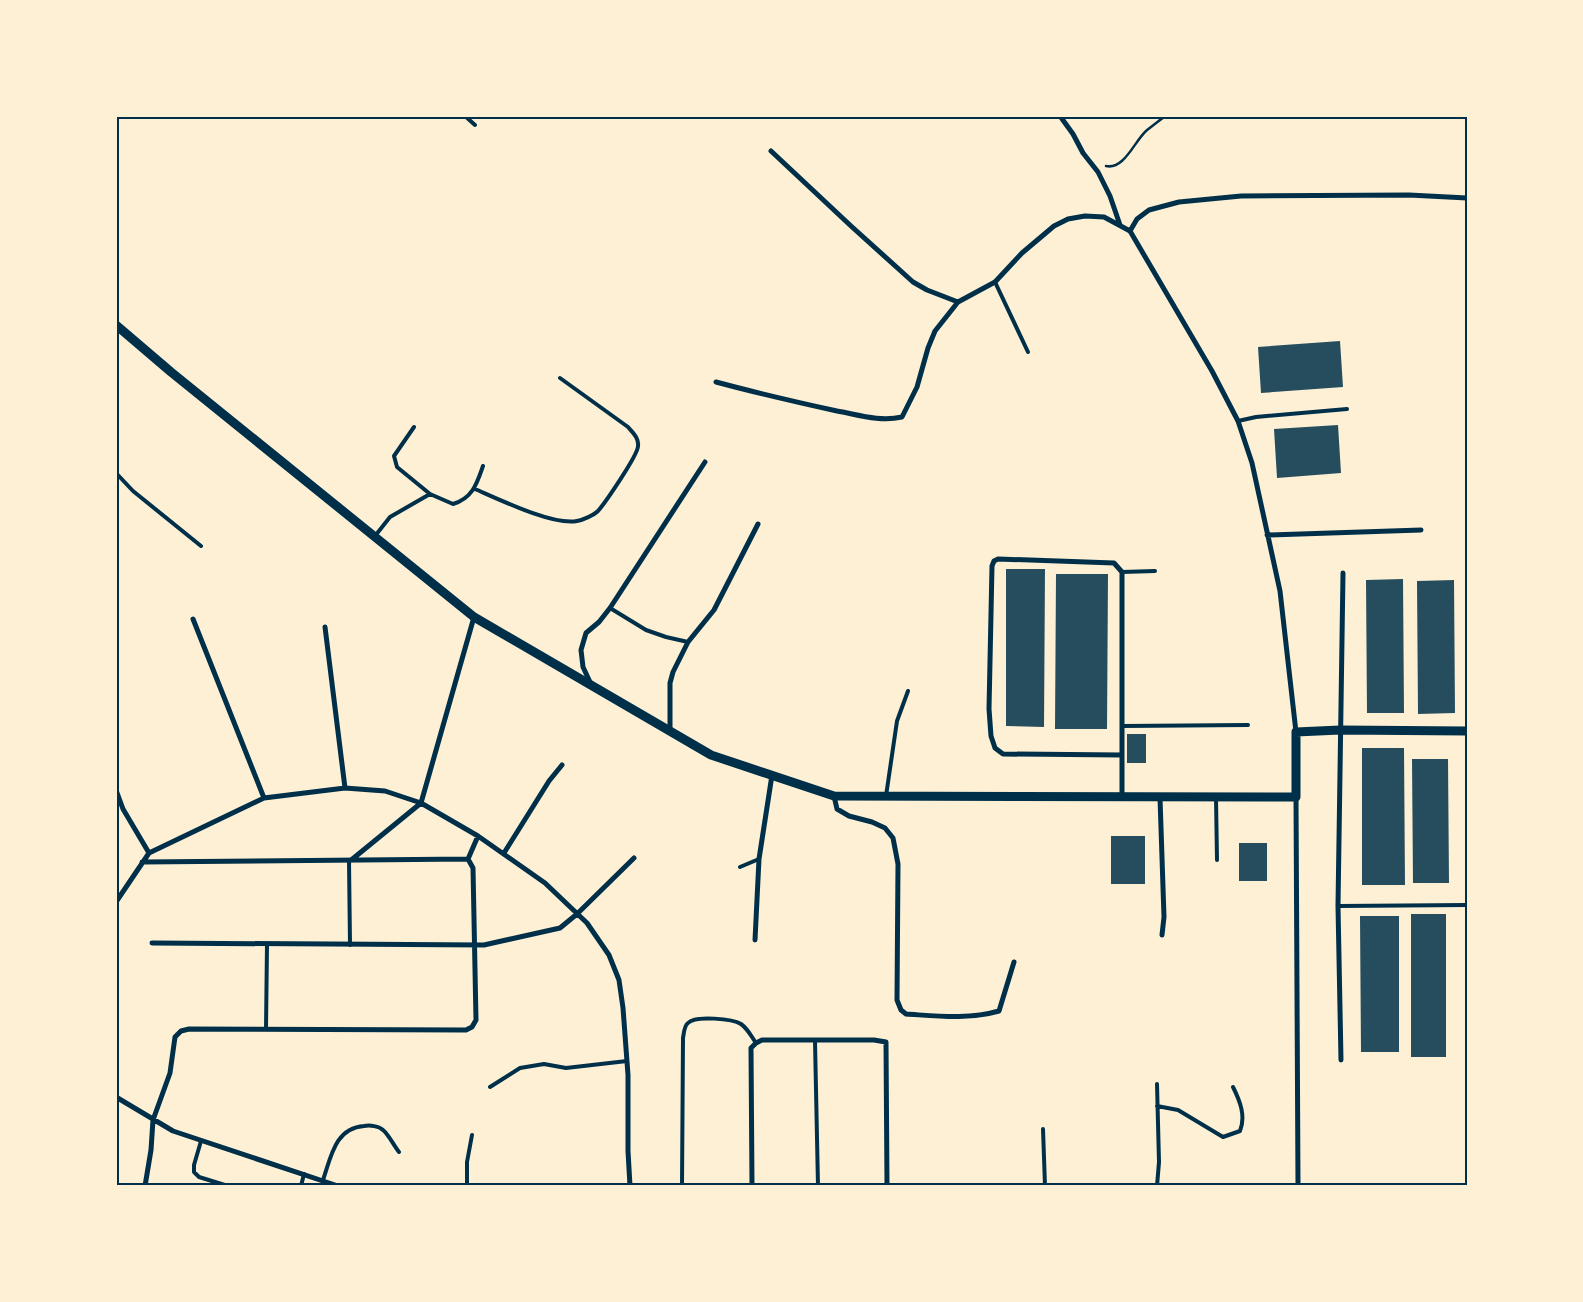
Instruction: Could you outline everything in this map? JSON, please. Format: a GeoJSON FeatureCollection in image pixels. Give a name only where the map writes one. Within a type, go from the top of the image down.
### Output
{"type":"FeatureCollection","features":[{"type":"Feature","properties":{"kind":"street"},"geometry":{"type":"LineString","coordinates":[[1060,116],[1073,134],[1083,153],[1094,166],[1110,196],[1120,225]]}},
{"type":"Feature","properties":{"kind":"street"},"geometry":{"type":"LineString","coordinates":[[771,151],[913,282],[927,290],[958,302]]}},
{"type":"Feature","properties":{"kind":"street"},"geometry":{"type":"LineString","coordinates":[[1130,231],[1137,219],[1149,210],[1179,202],[1241,196],[1409,195],[1467,198]]}},
{"type":"Feature","properties":{"kind":"street"},"geometry":{"type":"LineString","coordinates":[[716,382],[777,399],[868,417],[890,420],[902,417],[917,387],[935,331],[958,302],[995,282],[1022,253],[1054,226],[1068,219],[1085,216],[1104,217],[1130,231],[1212,371],[1238,421],[1252,463],[1280,591],[1296,732],[1298,1186]]}},
{"type":"Feature","properties":{"kind":"street"},"geometry":{"type":"LineString","coordinates":[[116,325],[170,372],[474,617],[712,755],[834,796],[1296,797]]}},
{"type":"Feature","properties":{"kind":"street"},"geometry":{"type":"LineString","coordinates":[[591,685],[583,667],[581,650],[586,633],[599,622],[610,608],[705,462]]}},
{"type":"Feature","properties":{"kind":"street"},"geometry":{"type":"LineString","coordinates":[[670,731],[670,683],[674,672],[688,642],[714,610],[758,524]]}},
{"type":"Feature","properties":{"kind":"street"},"geometry":{"type":"LineString","coordinates":[[1268,535],[1421,530]]}},
{"type":"Feature","properties":{"kind":"street"},"geometry":{"type":"LineString","coordinates":[[1122,755],[1003,754],[995,748],[991,736],[990,710],[992,566],[994,561],[998,559],[1114,563],[1122,572],[1122,726],[1122,755],[1122,798]]}},
{"type":"Feature","properties":{"kind":"street"},"geometry":{"type":"LineString","coordinates":[[1341,1060],[1338,906],[1343,573]]}},
{"type":"Feature","properties":{"kind":"street"},"geometry":{"type":"LineString","coordinates":[[349,861],[421,803],[474,617]]}},
{"type":"Feature","properties":{"kind":"street"},"geometry":{"type":"LineString","coordinates":[[193,619],[264,798]]}},
{"type":"Feature","properties":{"kind":"street"},"geometry":{"type":"LineString","coordinates":[[325,627],[345,788]]}},
{"type":"Feature","properties":{"kind":"street"},"geometry":{"type":"LineString","coordinates":[[1296,732],[1340,730],[1467,732]]}},
{"type":"Feature","properties":{"kind":"street"},"geometry":{"type":"LineString","coordinates":[[504,853],[562,765]]}},
{"type":"Feature","properties":{"kind":"street"},"geometry":{"type":"LineString","coordinates":[[755,940],[759,859],[772,775]]}},
{"type":"Feature","properties":{"kind":"street"},"geometry":{"type":"LineString","coordinates":[[116,902],[149,853],[264,798],[345,788],[385,791],[421,803],[478,836],[545,883],[586,923],[609,955],[619,980],[626,1060],[630,1186]]}},
{"type":"Feature","properties":{"kind":"street"},"geometry":{"type":"LineString","coordinates":[[116,790],[123,810],[149,853]]}},
{"type":"Feature","properties":{"kind":"street"},"geometry":{"type":"LineString","coordinates":[[834,796],[837,810],[885,828],[893,838],[898,864],[897,1000],[901,1010],[906,1014],[960,1018],[983,1016],[999,1011],[1014,962]]}},
{"type":"Feature","properties":{"kind":"street"},"geometry":{"type":"LineString","coordinates":[[1160,798],[1164,917],[1162,936]]}},
{"type":"Feature","properties":{"kind":"street"},"geometry":{"type":"LineString","coordinates":[[468,859],[478,836]]}},
{"type":"Feature","properties":{"kind":"street"},"geometry":{"type":"LineString","coordinates":[[152,943],[484,945],[560,928],[577,914],[634,858]]}},
{"type":"Feature","properties":{"kind":"street"},"geometry":{"type":"LineString","coordinates":[[142,862],[468,859]]}},
{"type":"Feature","properties":{"kind":"street"},"geometry":{"type":"LineString","coordinates":[[145,1186],[151,1150],[153,1120],[170,1073],[175,1037],[181,1031],[188,1029],[466,1030],[472,1027],[476,1020],[473,868],[468,859]]}},
{"type":"Feature","properties":{"kind":"street"},"geometry":{"type":"LineString","coordinates":[[752,1186],[752,1048],[756,1043],[762,1040],[874,1040],[886,1042],[887,1186]]}},
{"type":"Feature","properties":{"kind":"street"},"geometry":{"type":"LineString","coordinates":[[116,1097],[173,1132],[338,1186]]}},
{"type":"Feature","properties":{"kind":"lane"},"geometry":{"type":"LineString","coordinates":[[465,116],[476,125]]}},
{"type":"Feature","properties":{"kind":"lane"},"geometry":{"type":"LineString","coordinates":[[995,282],[1028,352]]}},
{"type":"Feature","properties":{"kind":"lane"},"geometry":{"type":"LineString","coordinates":[[475,489],[521,510],[564,521],[577,521],[596,513],[615,488],[639,448],[637,436],[628,427],[560,378]]}},
{"type":"Feature","properties":{"kind":"lane"},"geometry":{"type":"LineString","coordinates":[[1238,421],[1256,417],[1347,408]]}},
{"type":"Feature","properties":{"kind":"lane"},"geometry":{"type":"LineString","coordinates":[[414,427],[394,456],[394,461],[397,467],[430,494],[453,504],[464,500],[475,489],[483,466]]}},
{"type":"Feature","properties":{"kind":"lane"},"geometry":{"type":"LineString","coordinates":[[116,473],[133,491],[201,546]]}},
{"type":"Feature","properties":{"kind":"lane"},"geometry":{"type":"LineString","coordinates":[[375,536],[390,517],[430,494]]}},
{"type":"Feature","properties":{"kind":"lane"},"geometry":{"type":"LineString","coordinates":[[1122,572],[1155,571]]}},
{"type":"Feature","properties":{"kind":"lane"},"geometry":{"type":"LineString","coordinates":[[610,608],[646,630],[688,642]]}},
{"type":"Feature","properties":{"kind":"lane"},"geometry":{"type":"LineString","coordinates":[[886,796],[897,721],[908,691]]}},
{"type":"Feature","properties":{"kind":"lane"},"geometry":{"type":"LineString","coordinates":[[1122,726],[1248,725]]}},
{"type":"Feature","properties":{"kind":"lane"},"geometry":{"type":"LineString","coordinates":[[1216,798],[1217,860]]}},
{"type":"Feature","properties":{"kind":"lane"},"geometry":{"type":"LineString","coordinates":[[740,867],[759,859]]}},
{"type":"Feature","properties":{"kind":"lane"},"geometry":{"type":"LineString","coordinates":[[349,861],[350,944]]}},
{"type":"Feature","properties":{"kind":"lane"},"geometry":{"type":"LineString","coordinates":[[1338,906],[1467,905]]}},
{"type":"Feature","properties":{"kind":"lane"},"geometry":{"type":"LineString","coordinates":[[266,1029],[267,944]]}},
{"type":"Feature","properties":{"kind":"lane"},"geometry":{"type":"LineString","coordinates":[[682,1186],[683,1038],[688,1022],[696,1019],[729,1020],[740,1023],[756,1043]]}},
{"type":"Feature","properties":{"kind":"lane"},"geometry":{"type":"LineString","coordinates":[[815,1041],[818,1186]]}},
{"type":"Feature","properties":{"kind":"lane"},"geometry":{"type":"LineString","coordinates":[[490,1087],[520,1068],[544,1064],[566,1068],[626,1060]]}},
{"type":"Feature","properties":{"kind":"lane"},"geometry":{"type":"LineString","coordinates":[[1157,1084],[1159,1162],[1157,1186]]}},
{"type":"Feature","properties":{"kind":"lane"},"geometry":{"type":"LineString","coordinates":[[1157,1106],[1178,1110],[1223,1137],[1240,1132],[1243,1123],[1240,1103],[1233,1087]]}},
{"type":"Feature","properties":{"kind":"lane"},"geometry":{"type":"LineString","coordinates":[[323,1180],[336,1142],[342,1134],[357,1126],[370,1125],[383,1130],[399,1152]]}},
{"type":"Feature","properties":{"kind":"lane"},"geometry":{"type":"LineString","coordinates":[[1043,1128],[1045,1186]]}},
{"type":"Feature","properties":{"kind":"lane"},"geometry":{"type":"LineString","coordinates":[[467,1186],[467,1162],[472,1135]]}},
{"type":"Feature","properties":{"kind":"lane"},"geometry":{"type":"LineString","coordinates":[[201,1141],[194,1165],[194,1172],[199,1177],[228,1186]]}},
{"type":"Feature","properties":{"kind":"lane"},"geometry":{"type":"LineString","coordinates":[[301,1186],[304,1174]]}},
{"type":"Feature","properties":{"kind":"path"},"geometry":{"type":"LineString","coordinates":[[1094,166],[1097,164],[1110,167],[1119,164],[1145,132],[1165,116]]}},
{"type":"Feature","properties":{"kind":"building"},"geometry":{"type":"Polygon","coordinates":[[[1340,341],[1343,387],[1261,393],[1258,347],[1340,341]]]}},
{"type":"Feature","properties":{"kind":"building"},"geometry":{"type":"Polygon","coordinates":[[[1338,425],[1341,473],[1277,478],[1274,429],[1338,425]]]}},
{"type":"Feature","properties":{"kind":"building"},"geometry":{"type":"Polygon","coordinates":[[[1006,569],[1045,569],[1044,727],[1006,726],[1006,569]]]}},
{"type":"Feature","properties":{"kind":"building"},"geometry":{"type":"Polygon","coordinates":[[[1056,574],[1108,574],[1107,729],[1055,729],[1056,574]]]}},
{"type":"Feature","properties":{"kind":"building"},"geometry":{"type":"Polygon","coordinates":[[[1403,579],[1404,713],[1367,713],[1366,580],[1403,579]]]}},
{"type":"Feature","properties":{"kind":"building"},"geometry":{"type":"Polygon","coordinates":[[[1454,580],[1455,713],[1418,714],[1417,581],[1454,580]]]}},
{"type":"Feature","properties":{"kind":"building"},"geometry":{"type":"Polygon","coordinates":[[[1127,734],[1146,734],[1146,763],[1127,763],[1127,734]]]}},
{"type":"Feature","properties":{"kind":"building"},"geometry":{"type":"Polygon","coordinates":[[[1362,748],[1404,748],[1405,885],[1362,885],[1362,748]]]}},
{"type":"Feature","properties":{"kind":"building"},"geometry":{"type":"Polygon","coordinates":[[[1412,759],[1448,759],[1449,883],[1413,883],[1412,759]]]}},
{"type":"Feature","properties":{"kind":"building"},"geometry":{"type":"Polygon","coordinates":[[[1111,836],[1145,836],[1145,884],[1111,884],[1111,836]]]}},
{"type":"Feature","properties":{"kind":"building"},"geometry":{"type":"Polygon","coordinates":[[[1239,843],[1267,843],[1267,881],[1239,881],[1239,843]]]}},
{"type":"Feature","properties":{"kind":"building"},"geometry":{"type":"Polygon","coordinates":[[[1411,914],[1446,914],[1446,1057],[1411,1057],[1411,914]]]}},
{"type":"Feature","properties":{"kind":"building"},"geometry":{"type":"Polygon","coordinates":[[[1360,916],[1399,916],[1399,1052],[1361,1052],[1360,916]]]}}]}
